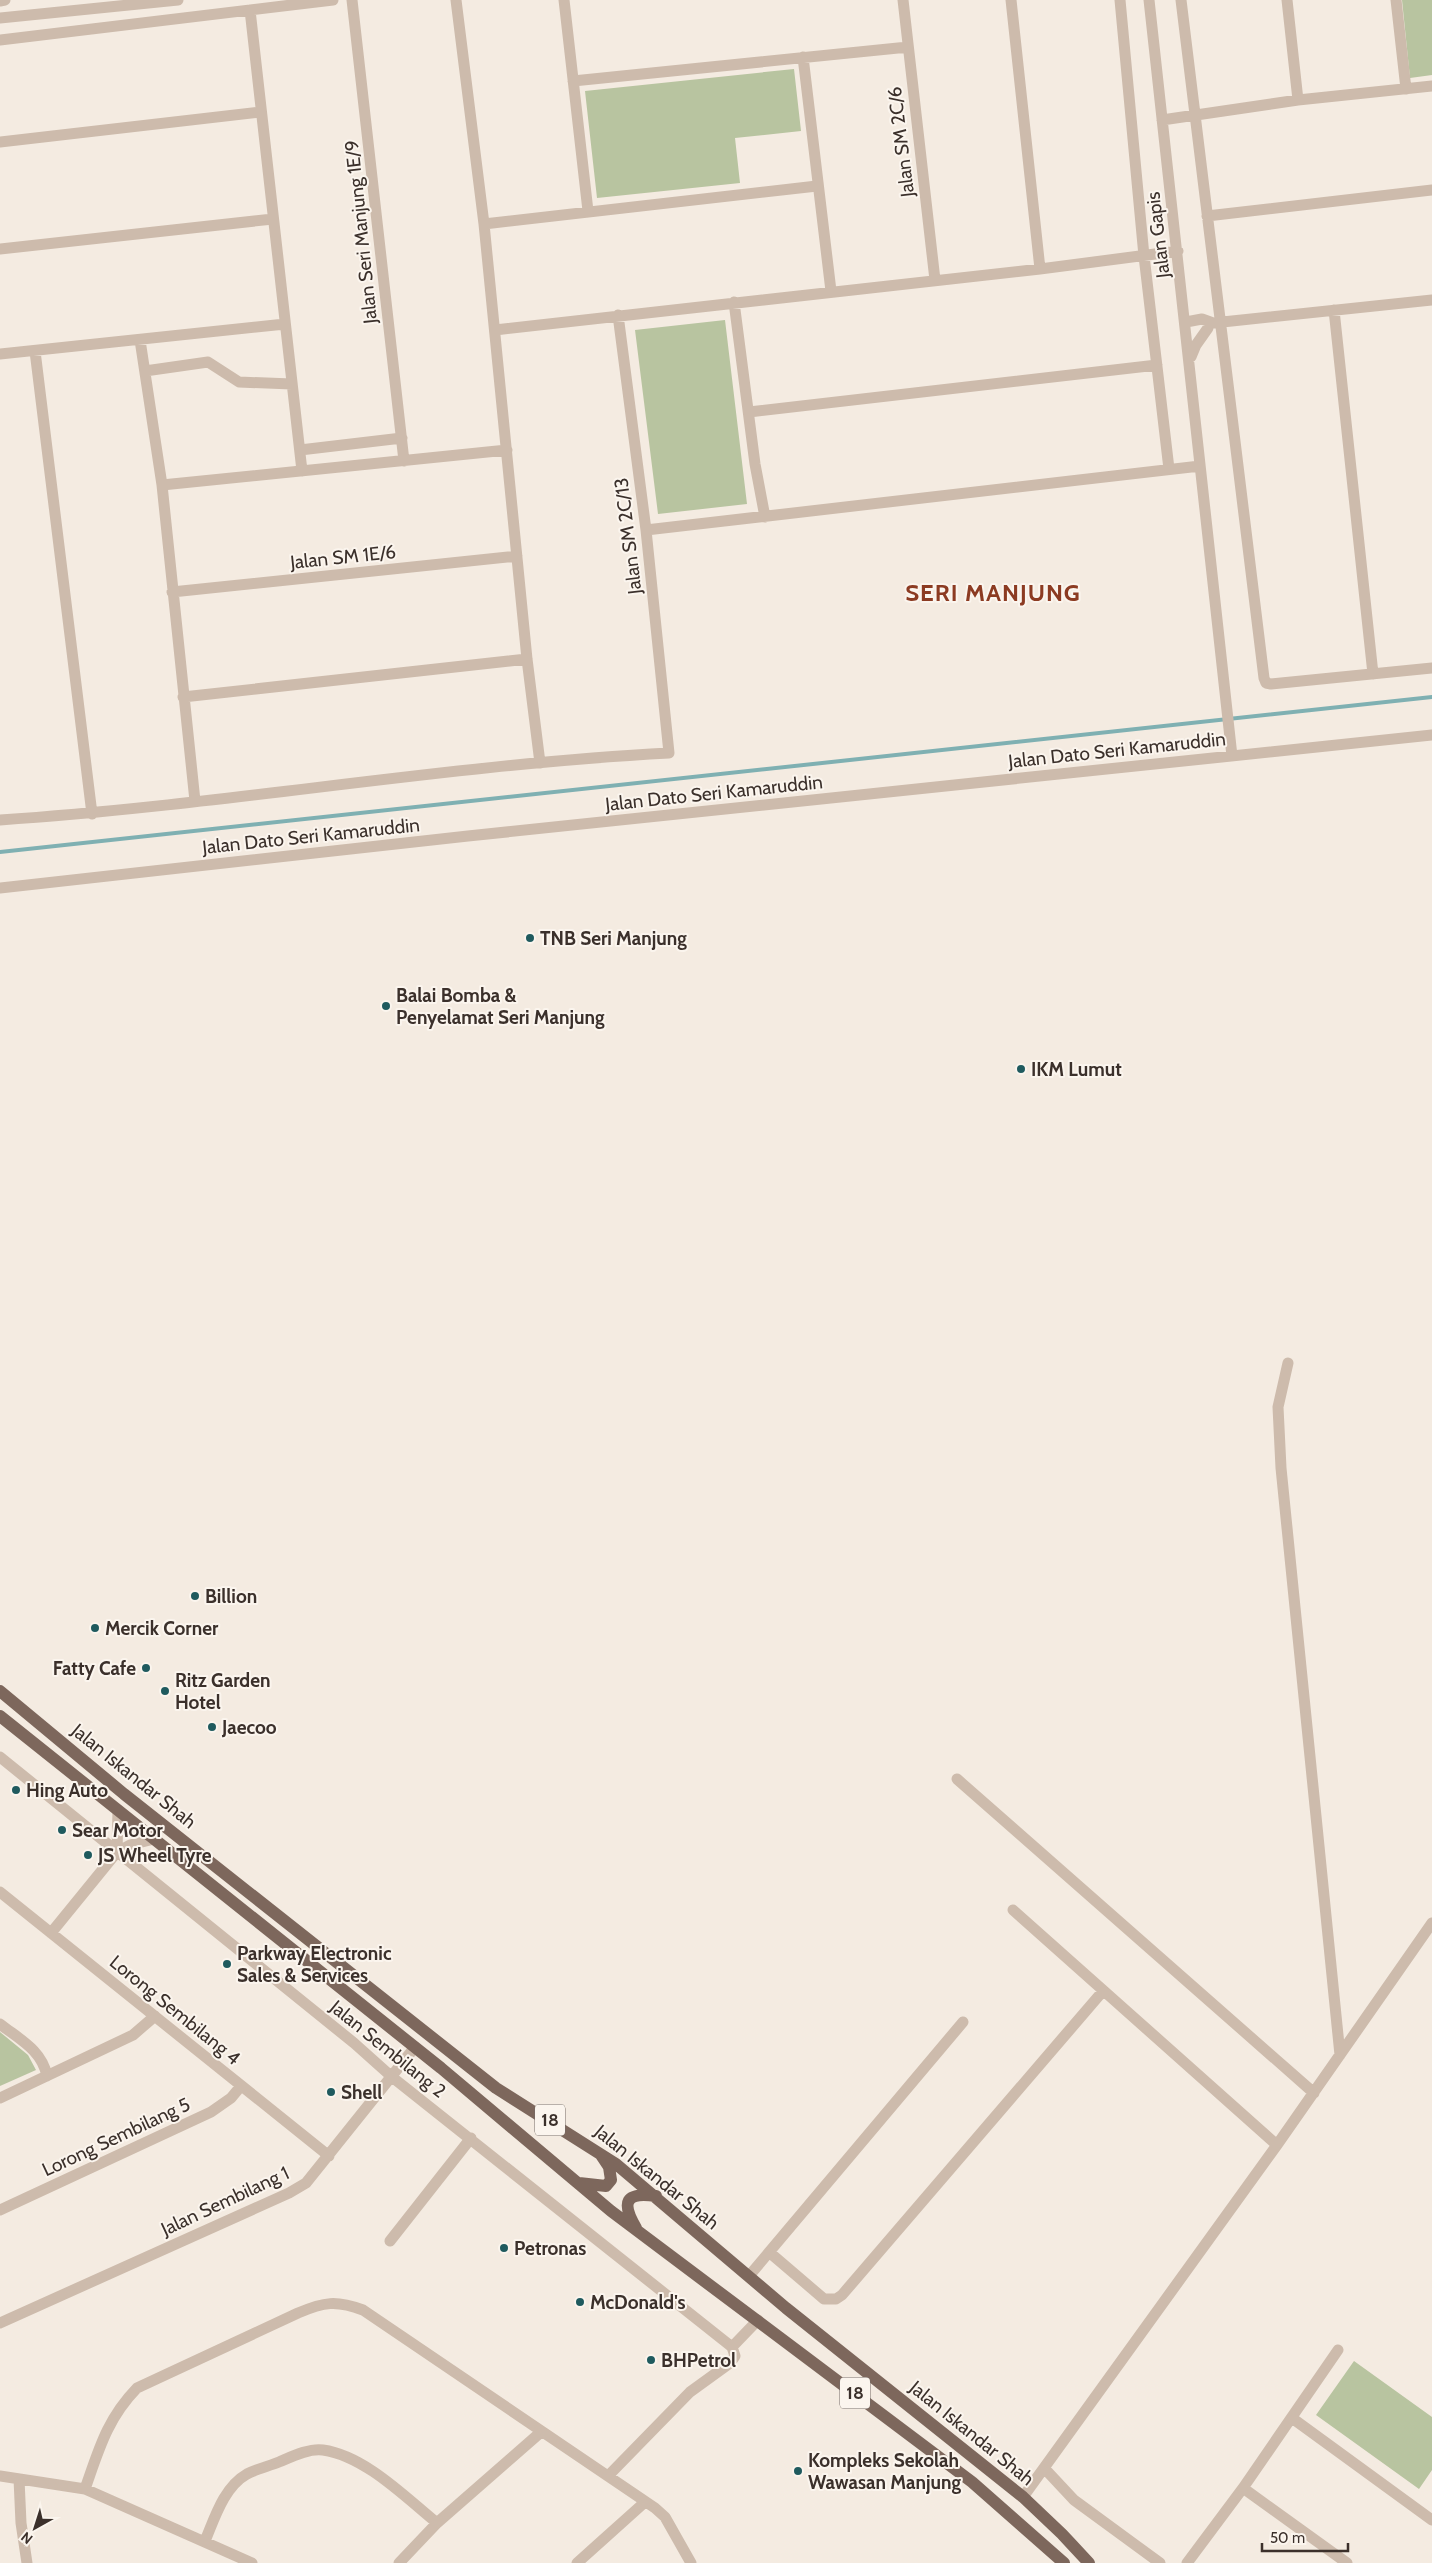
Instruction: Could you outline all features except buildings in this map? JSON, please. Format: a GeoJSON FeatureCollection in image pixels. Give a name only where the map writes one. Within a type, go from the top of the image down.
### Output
{"type":"FeatureCollection","features":[{"type":"Feature","properties":{"kind":"main road","name":"Jalan Iskandar Shah"},"geometry":{"type":"LineString","coordinates":[[0,1691],[124,1794],[496,2088],[600,2153],[656,2196],[749,2276],[1023,2498],[1062,2534],[1089,2563]]}},
{"type":"Feature","properties":{"kind":"main road","name":"Jalan Iskandar Shah"},"geometry":{"type":"LineString","coordinates":[[0,1716],[415,2048],[576,2183],[638,2232],[972,2482],[1064,2563]]}},
{"type":"Feature","properties":{"kind":"main road"},"geometry":{"type":"LineString","coordinates":[[576,2183],[606,2186],[610,2180],[610,2167],[600,2153]]}},
{"type":"Feature","properties":{"kind":"main road"},"geometry":{"type":"LineString","coordinates":[[638,2232],[627,2212],[627,2204],[630,2197],[637,2194],[656,2196]]}},
{"type":"Feature","properties":{"kind":"street"},"geometry":{"type":"LineString","coordinates":[[0,1],[5,0]]}},
{"type":"Feature","properties":{"kind":"street"},"geometry":{"type":"LineString","coordinates":[[0,18],[178,0]]}},
{"type":"Feature","properties":{"kind":"street"},"geometry":{"type":"LineString","coordinates":[[0,40],[332,0]]}},
{"type":"Feature","properties":{"kind":"street","name":"Jalan Seri Manjung 1E/9"},"geometry":{"type":"LineString","coordinates":[[352,0],[404,461]]}},
{"type":"Feature","properties":{"kind":"street"},"geometry":{"type":"LineString","coordinates":[[0,820],[92,814],[540,763],[527,659],[484,224],[456,0]]}},
{"type":"Feature","properties":{"kind":"street"},"geometry":{"type":"LineString","coordinates":[[564,0],[588,211]]}},
{"type":"Feature","properties":{"kind":"street","name":"Jalan SM 2C/6"},"geometry":{"type":"LineString","coordinates":[[903,0],[935,280]]}},
{"type":"Feature","properties":{"kind":"street"},"geometry":{"type":"LineString","coordinates":[[1011,0],[1040,269]]}},
{"type":"Feature","properties":{"kind":"street"},"geometry":{"type":"LineString","coordinates":[[1120,0],[1144,256],[1169,469]]}},
{"type":"Feature","properties":{"kind":"street","name":"Jalan Gapis"},"geometry":{"type":"LineString","coordinates":[[1150,0],[1162,120],[1184,299],[1200,466],[1232,756]]}},
{"type":"Feature","properties":{"kind":"street"},"geometry":{"type":"LineString","coordinates":[[1181,0],[1207,216],[1211,323],[1264,678],[1266,683],[1272,684],[1432,668]]}},
{"type":"Feature","properties":{"kind":"street"},"geometry":{"type":"LineString","coordinates":[[1287,0],[1298,100]]}},
{"type":"Feature","properties":{"kind":"street"},"geometry":{"type":"LineString","coordinates":[[1396,0],[1406,89]]}},
{"type":"Feature","properties":{"kind":"street"},"geometry":{"type":"LineString","coordinates":[[250,10],[302,471]]}},
{"type":"Feature","properties":{"kind":"street"},"geometry":{"type":"LineString","coordinates":[[574,81],[908,47]]}},
{"type":"Feature","properties":{"kind":"street"},"geometry":{"type":"LineString","coordinates":[[803,57],[831,291]]}},
{"type":"Feature","properties":{"kind":"street"},"geometry":{"type":"LineString","coordinates":[[1162,120],[1298,100],[1432,86]]}},
{"type":"Feature","properties":{"kind":"street"},"geometry":{"type":"LineString","coordinates":[[0,142],[261,112]]}},
{"type":"Feature","properties":{"kind":"street"},"geometry":{"type":"LineString","coordinates":[[484,224],[817,186]]}},
{"type":"Feature","properties":{"kind":"street"},"geometry":{"type":"LineString","coordinates":[[1207,216],[1432,190]]}},
{"type":"Feature","properties":{"kind":"street"},"geometry":{"type":"LineString","coordinates":[[0,249],[273,219]]}},
{"type":"Feature","properties":{"kind":"street"},"geometry":{"type":"LineString","coordinates":[[495,330],[1040,269],[1178,251]]}},
{"type":"Feature","properties":{"kind":"street"},"geometry":{"type":"LineString","coordinates":[[1184,299],[1193,313],[1211,323]]}},
{"type":"Feature","properties":{"kind":"street"},"geometry":{"type":"LineString","coordinates":[[1186,327],[1432,300]]}},
{"type":"Feature","properties":{"kind":"street"},"geometry":{"type":"LineString","coordinates":[[734,302],[755,464],[765,517]]}},
{"type":"Feature","properties":{"kind":"street"},"geometry":{"type":"LineString","coordinates":[[1334,310],[1373,674]]}},
{"type":"Feature","properties":{"kind":"street","name":"Jalan SM 2C/13"},"geometry":{"type":"LineString","coordinates":[[540,763],[669,753],[646,530],[618,315]]}},
{"type":"Feature","properties":{"kind":"street"},"geometry":{"type":"LineString","coordinates":[[1190,361],[1196,345],[1211,323]]}},
{"type":"Feature","properties":{"kind":"street"},"geometry":{"type":"LineString","coordinates":[[0,354],[285,324]]}},
{"type":"Feature","properties":{"kind":"street"},"geometry":{"type":"LineString","coordinates":[[140,340],[162,485],[195,801]]}},
{"type":"Feature","properties":{"kind":"street"},"geometry":{"type":"LineString","coordinates":[[35,351],[92,814]]}},
{"type":"Feature","properties":{"kind":"street"},"geometry":{"type":"LineString","coordinates":[[145,371],[208,362],[240,382],[292,384]]}},
{"type":"Feature","properties":{"kind":"street"},"geometry":{"type":"LineString","coordinates":[[749,412],[1157,365]]}},
{"type":"Feature","properties":{"kind":"street"},"geometry":{"type":"LineString","coordinates":[[300,450],[402,438]]}},
{"type":"Feature","properties":{"kind":"street"},"geometry":{"type":"LineString","coordinates":[[162,485],[507,450]]}},
{"type":"Feature","properties":{"kind":"street"},"geometry":{"type":"LineString","coordinates":[[646,530],[1200,466]]}},
{"type":"Feature","properties":{"kind":"street","name":"Jalan SM 1E/6"},"geometry":{"type":"LineString","coordinates":[[172,592],[517,556]]}},
{"type":"Feature","properties":{"kind":"street"},"geometry":{"type":"LineString","coordinates":[[183,697],[527,659]]}},
{"type":"Feature","properties":{"kind":"street","name":"Jalan Dato Seri Kamaruddin"},"geometry":{"type":"LineString","coordinates":[[0,888],[468,836],[1432,735]]}},
{"type":"Feature","properties":{"kind":"street"},"geometry":{"type":"LineString","coordinates":[[1288,1363],[1278,1407],[1281,1468],[1340,2055]]}},
{"type":"Feature","properties":{"kind":"street","name":"Jalan Sembilang 2"},"geometry":{"type":"LineString","coordinates":[[0,1757],[335,2028],[392,2077],[732,2347]]}},
{"type":"Feature","properties":{"kind":"street"},"geometry":{"type":"LineString","coordinates":[[957,1779],[1314,2092]]}},
{"type":"Feature","properties":{"kind":"street"},"geometry":{"type":"LineString","coordinates":[[118,1810],[118,1852]]}},
{"type":"Feature","properties":{"kind":"street"},"geometry":{"type":"LineString","coordinates":[[51,1933],[118,1852],[130,1845],[154,1838]]}},
{"type":"Feature","properties":{"kind":"street","name":"Lorong Sembilang 4"},"geometry":{"type":"LineString","coordinates":[[0,1892],[329,2156]]}},
{"type":"Feature","properties":{"kind":"street"},"geometry":{"type":"LineString","coordinates":[[1013,1910],[1277,2145]]}},
{"type":"Feature","properties":{"kind":"street"},"geometry":{"type":"LineString","coordinates":[[1023,2498],[1046,2469],[1277,2145],[1432,1923]]}},
{"type":"Feature","properties":{"kind":"street"},"geometry":{"type":"LineString","coordinates":[[769,2252],[824,2299],[836,2299],[842,2295],[1104,1991]]}},
{"type":"Feature","properties":{"kind":"street"},"geometry":{"type":"LineString","coordinates":[[0,2098],[133,2035],[155,2016]]}},
{"type":"Feature","properties":{"kind":"street"},"geometry":{"type":"LineString","coordinates":[[749,2276],[963,2022]]}},
{"type":"Feature","properties":{"kind":"street"},"geometry":{"type":"LineString","coordinates":[[0,2024],[40,2055],[47,2076]]}},
{"type":"Feature","properties":{"kind":"street","name":"Jalan Sembilang 1"},"geometry":{"type":"LineString","coordinates":[[0,2323],[289,2193],[306,2183],[415,2048]]}},
{"type":"Feature","properties":{"kind":"street","name":"Lorong Sembilang 5"},"geometry":{"type":"LineString","coordinates":[[0,2210],[211,2112],[231,2098],[241,2086]]}},
{"type":"Feature","properties":{"kind":"street"},"geometry":{"type":"LineString","coordinates":[[390,2241],[471,2138]]}},
{"type":"Feature","properties":{"kind":"street"},"geometry":{"type":"LineString","coordinates":[[85,2489],[104,2434],[120,2406],[137,2388],[320,2304],[343,2302],[363,2310],[645,2502],[665,2517],[691,2563]]}},
{"type":"Feature","properties":{"kind":"street"},"geometry":{"type":"LineString","coordinates":[[608,2476],[690,2392],[730,2363],[735,2356],[732,2347],[758,2320]]}},
{"type":"Feature","properties":{"kind":"street"},"geometry":{"type":"LineString","coordinates":[[1187,2563],[1243,2488],[1338,2350]]}},
{"type":"Feature","properties":{"kind":"street"},"geometry":{"type":"LineString","coordinates":[[1292,2418],[1432,2520]]}},
{"type":"Feature","properties":{"kind":"street"},"geometry":{"type":"LineString","coordinates":[[399,2563],[437,2522],[541,2432]]}},
{"type":"Feature","properties":{"kind":"street"},"geometry":{"type":"LineString","coordinates":[[205,2540],[221,2505],[234,2484],[247,2474],[301,2454],[322,2450],[346,2458],[378,2474],[437,2522]]}},
{"type":"Feature","properties":{"kind":"street"},"geometry":{"type":"LineString","coordinates":[[1046,2469],[1074,2500],[1160,2563]]}},
{"type":"Feature","properties":{"kind":"street"},"geometry":{"type":"LineString","coordinates":[[0,2476],[85,2489],[205,2540],[252,2563]]}},
{"type":"Feature","properties":{"kind":"street"},"geometry":{"type":"LineString","coordinates":[[19,2479],[21,2523],[27,2563]]}},
{"type":"Feature","properties":{"kind":"street"},"geometry":{"type":"LineString","coordinates":[[1243,2488],[1348,2563]]}},
{"type":"Feature","properties":{"kind":"street"},"geometry":{"type":"LineString","coordinates":[[576,2563],[645,2502]]}},
{"type":"Feature","properties":{"kind":"green space"},"geometry":{"type":"Polygon","coordinates":[[[1402,0],[1432,0],[1432,75],[1410,78],[1402,0]]]}},
{"type":"Feature","properties":{"kind":"green space"},"geometry":{"type":"Polygon","coordinates":[[[794,69],[801,131],[735,138],[740,183],[597,198],[585,91],[794,69]]]}},
{"type":"Feature","properties":{"kind":"green space"},"geometry":{"type":"Polygon","coordinates":[[[725,320],[747,504],[658,514],[635,330],[725,320]]]}},
{"type":"Feature","properties":{"kind":"green space"},"geometry":{"type":"Polygon","coordinates":[[[0,2032],[28,2055],[36,2070],[0,2086],[0,2032]]]}},
{"type":"Feature","properties":{"kind":"green space"},"geometry":{"type":"Polygon","coordinates":[[[1354,2361],[1432,2417],[1432,2470],[1419,2489],[1316,2415],[1354,2361]]]}},
{"type":"Feature","properties":{"kind":"waterway"},"geometry":{"type":"LineString","coordinates":[[0,852],[1432,697]]}},
{"type":"Feature","properties":{"kind":"place","name":"TNB Seri Manjung"},"geometry":{"type":"Point","coordinates":[530,938]}},
{"type":"Feature","properties":{"kind":"place","name":"Balai Bomba & Penyelamat Seri Manjung"},"geometry":{"type":"Point","coordinates":[386,1006]}},
{"type":"Feature","properties":{"kind":"place","name":"IKM Lumut"},"geometry":{"type":"Point","coordinates":[1021,1069]}},
{"type":"Feature","properties":{"kind":"place","name":"Billion"},"geometry":{"type":"Point","coordinates":[195,1596]}},
{"type":"Feature","properties":{"kind":"place","name":"Mercik Corner"},"geometry":{"type":"Point","coordinates":[95,1628]}},
{"type":"Feature","properties":{"kind":"place","name":"Fatty Cafe"},"geometry":{"type":"Point","coordinates":[146,1668]}},
{"type":"Feature","properties":{"kind":"place","name":"Ritz Garden Hotel"},"geometry":{"type":"Point","coordinates":[165,1691]}},
{"type":"Feature","properties":{"kind":"place","name":"Jaecoo"},"geometry":{"type":"Point","coordinates":[212,1727]}},
{"type":"Feature","properties":{"kind":"place","name":"Hing Auto"},"geometry":{"type":"Point","coordinates":[16,1790]}},
{"type":"Feature","properties":{"kind":"place","name":"Sear Motor"},"geometry":{"type":"Point","coordinates":[62,1830]}},
{"type":"Feature","properties":{"kind":"place","name":"JS Wheel Tyre"},"geometry":{"type":"Point","coordinates":[88,1855]}},
{"type":"Feature","properties":{"kind":"place","name":"Parkway Electronic Sales & Services"},"geometry":{"type":"Point","coordinates":[227,1964]}},
{"type":"Feature","properties":{"kind":"place","name":"Shell"},"geometry":{"type":"Point","coordinates":[331,2092]}},
{"type":"Feature","properties":{"kind":"place","name":"Petronas"},"geometry":{"type":"Point","coordinates":[504,2248]}},
{"type":"Feature","properties":{"kind":"place","name":"McDonald's"},"geometry":{"type":"Point","coordinates":[580,2302]}},
{"type":"Feature","properties":{"kind":"place","name":"BHPetrol"},"geometry":{"type":"Point","coordinates":[651,2360]}},
{"type":"Feature","properties":{"kind":"place","name":"Kompleks Sekolah Wawasan Manjung"},"geometry":{"type":"Point","coordinates":[798,2471]}},
{"type":"Feature","properties":{"kind":"district","name":"SERI MANJUNG"},"geometry":{"type":"Point","coordinates":[993,592]}}]}
